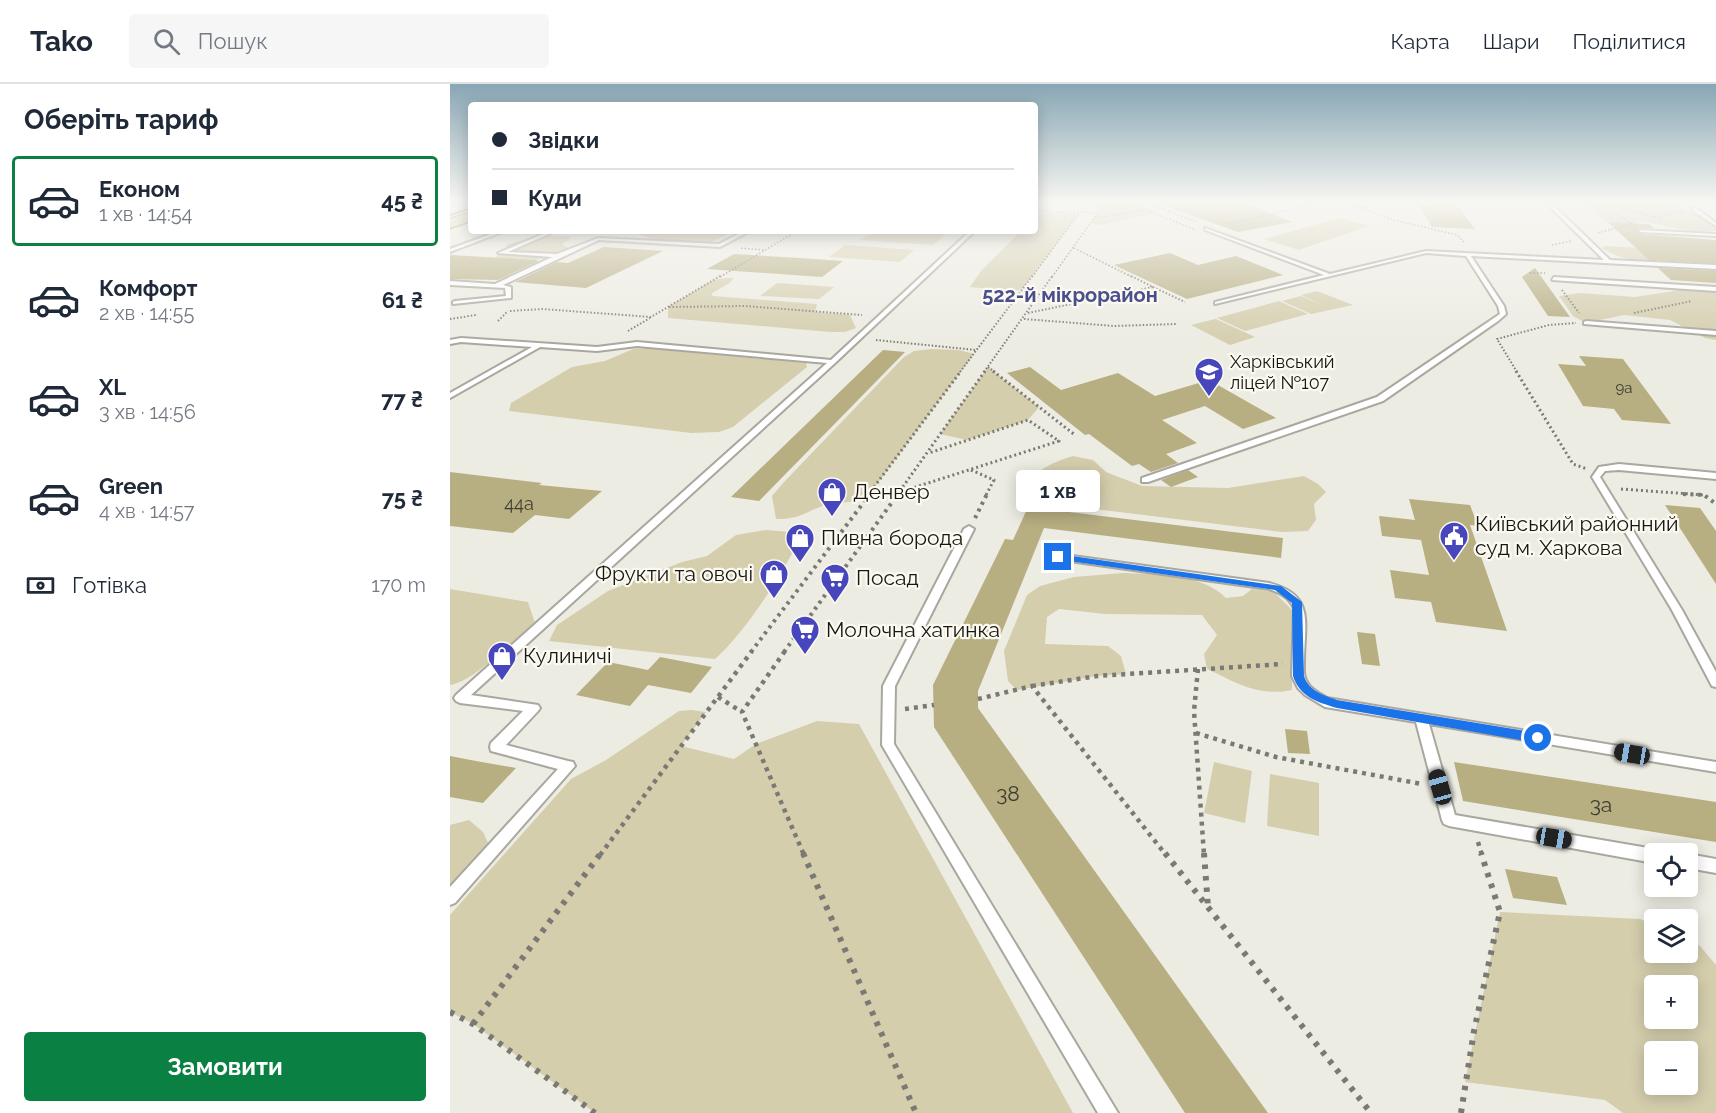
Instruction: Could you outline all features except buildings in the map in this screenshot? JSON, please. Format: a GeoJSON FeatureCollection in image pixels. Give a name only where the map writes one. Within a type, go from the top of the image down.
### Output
{"type":"FeatureCollection","features":[{"type":"Feature","properties":{"kind":"lane"},"geometry":{"type":"LineString","coordinates":[[511,249],[501,253],[558,256]]}},
{"type":"Feature","properties":{"kind":"lane"},"geometry":{"type":"LineString","coordinates":[[496,286],[574,249]]}},
{"type":"Feature","properties":{"kind":"lane"},"geometry":{"type":"LineString","coordinates":[[455,697],[833,362],[954,249]]}},
{"type":"Feature","properties":{"kind":"lane"},"geometry":{"type":"LineString","coordinates":[[1263,249],[1329,275]]}},
{"type":"Feature","properties":{"kind":"lane"},"geometry":{"type":"LineString","coordinates":[[1596,249],[1607,260]]}},
{"type":"Feature","properties":{"kind":"lane"},"geometry":{"type":"LineString","coordinates":[[1218,303],[1426,252],[1467,252],[1716,267]]}},
{"type":"Feature","properties":{"kind":"lane"},"geometry":{"type":"LineString","coordinates":[[1145,480],[1380,399],[1496,321],[1503,314],[1502,306],[1467,252]]}},
{"type":"Feature","properties":{"kind":"lane"},"geometry":{"type":"LineString","coordinates":[[1554,279],[1716,289]]}},
{"type":"Feature","properties":{"kind":"lane"},"geometry":{"type":"LineString","coordinates":[[450,283],[508,287],[509,297],[455,303]]}},
{"type":"Feature","properties":{"kind":"lane"},"geometry":{"type":"LineString","coordinates":[[1586,323],[1716,333]]}},
{"type":"Feature","properties":{"kind":"lane"},"geometry":{"type":"LineString","coordinates":[[450,342],[461,340],[597,349],[637,344],[833,362]]}},
{"type":"Feature","properties":{"kind":"lane"},"geometry":{"type":"LineString","coordinates":[[450,396],[538,346]]}},
{"type":"Feature","properties":{"kind":"lane"},"geometry":{"type":"LineString","coordinates":[[1716,476],[1619,467],[1602,469],[1597,472],[1596,477],[1677,610],[1716,683]]}},
{"type":"Feature","properties":{"kind":"lane"},"geometry":{"type":"LineString","coordinates":[[969,529],[889,686],[888,745],[1109,1113]]}},
{"type":"Feature","properties":{"kind":"lane"},"geometry":{"type":"LineString","coordinates":[[1058,557],[1278,588],[1292,596],[1299,608],[1298,663],[1301,684],[1315,697],[1337,704],[1716,767]]}},
{"type":"Feature","properties":{"kind":"lane"},"geometry":{"type":"LineString","coordinates":[[450,898],[568,766],[496,747],[534,708],[455,697]]}},
{"type":"Feature","properties":{"kind":"lane"},"geometry":{"type":"LineString","coordinates":[[1420,718],[1449,820],[1644,854]]}},
{"type":"Feature","properties":{"kind":"lane"},"geometry":{"type":"LineString","coordinates":[[1698,863],[1716,866]]}},
{"type":"Feature","properties":{"kind":"path"},"geometry":{"type":"LineString","coordinates":[[497,312],[542,309],[651,317],[766,249]]}},
{"type":"Feature","properties":{"kind":"path"},"geometry":{"type":"LineString","coordinates":[[473,1024],[1052,249]]}},
{"type":"Feature","properties":{"kind":"path"},"geometry":{"type":"LineString","coordinates":[[742,712],[1073,249]]}},
{"type":"Feature","properties":{"kind":"path"},"geometry":{"type":"LineString","coordinates":[[1076,249],[1185,302]]}},
{"type":"Feature","properties":{"kind":"path"},"geometry":{"type":"LineString","coordinates":[[1554,279],[1586,323]]}},
{"type":"Feature","properties":{"kind":"path"},"geometry":{"type":"LineString","coordinates":[[1027,313],[1153,287]]}},
{"type":"Feature","properties":{"kind":"path"},"geometry":{"type":"LineString","coordinates":[[1624,315],[1695,301]]}},
{"type":"Feature","properties":{"kind":"path"},"geometry":{"type":"LineString","coordinates":[[668,307],[745,306],[881,317]]}},
{"type":"Feature","properties":{"kind":"path"},"geometry":{"type":"LineString","coordinates":[[498,321],[508,311]]}},
{"type":"Feature","properties":{"kind":"path"},"geometry":{"type":"LineString","coordinates":[[450,319],[477,315]]}},
{"type":"Feature","properties":{"kind":"path"},"geometry":{"type":"LineString","coordinates":[[1023,319],[1114,326],[1177,324]]}},
{"type":"Feature","properties":{"kind":"path"},"geometry":{"type":"LineString","coordinates":[[1586,323],[1549,325],[1497,339],[1573,464],[1597,472]]}},
{"type":"Feature","properties":{"kind":"path"},"geometry":{"type":"LineString","coordinates":[[858,338],[977,350]]}},
{"type":"Feature","properties":{"kind":"path"},"geometry":{"type":"LineString","coordinates":[[988,367],[1075,435]]}},
{"type":"Feature","properties":{"kind":"path"},"geometry":{"type":"LineString","coordinates":[[899,492],[1059,441],[1028,420],[927,453]]}},
{"type":"Feature","properties":{"kind":"path"},"geometry":{"type":"LineString","coordinates":[[969,529],[994,480],[971,469]]}},
{"type":"Feature","properties":{"kind":"path"},"geometry":{"type":"LineString","coordinates":[[1602,488],[1704,495],[1716,504]]}},
{"type":"Feature","properties":{"kind":"path"},"geometry":{"type":"LineString","coordinates":[[978,699],[1032,686],[1097,676],[1298,663]]}},
{"type":"Feature","properties":{"kind":"path"},"geometry":{"type":"LineString","coordinates":[[1198,669],[1194,711],[1208,908]]}},
{"type":"Feature","properties":{"kind":"path"},"geometry":{"type":"LineString","coordinates":[[1032,686],[1371,1113]]}},
{"type":"Feature","properties":{"kind":"path"},"geometry":{"type":"LineString","coordinates":[[718,697],[742,712],[916,1113]]}},
{"type":"Feature","properties":{"kind":"path"},"geometry":{"type":"LineString","coordinates":[[889,712],[934,705]]}},
{"type":"Feature","properties":{"kind":"path"},"geometry":{"type":"LineString","coordinates":[[1196,733],[1276,757],[1440,787]]}},
{"type":"Feature","properties":{"kind":"path"},"geometry":{"type":"LineString","coordinates":[[1461,1113],[1474,1031],[1500,912],[1473,824]]}},
{"type":"Feature","properties":{"kind":"path"},"geometry":{"type":"LineString","coordinates":[[450,1012],[473,1024],[595,1113]]}},
{"type":"Feature","properties":{"kind":"shaded area"},"geometry":{"type":"Polygon","coordinates":[[[513,249],[568,249],[534,261],[494,259],[499,254],[513,249]]]}},
{"type":"Feature","properties":{"kind":"shaded area"},"geometry":{"type":"Polygon","coordinates":[[[840,249],[914,250],[900,262],[829,257],[840,249]]]}},
{"type":"Feature","properties":{"kind":"shaded area"},"geometry":{"type":"Polygon","coordinates":[[[1003,249],[1052,249],[1023,288],[1015,291],[970,287],[981,271],[1003,249]]]}},
{"type":"Feature","properties":{"kind":"shaded area"},"geometry":{"type":"Polygon","coordinates":[[[1604,249],[1697,251],[1716,256],[1716,266],[1642,262],[1604,249]]]}},
{"type":"Feature","properties":{"kind":"shaded area"},"geometry":{"type":"Polygon","coordinates":[[[733,278],[731,282],[711,294],[713,296],[817,304],[815,312],[850,315],[856,328],[845,332],[830,332],[668,318],[668,307],[713,280],[733,278]]]}},
{"type":"Feature","properties":{"kind":"shaded area"},"geometry":{"type":"Polygon","coordinates":[[[777,283],[834,287],[819,299],[760,296],[777,283]]]}},
{"type":"Feature","properties":{"kind":"shaded area"},"geometry":{"type":"Polygon","coordinates":[[[1680,290],[1716,292],[1716,340],[1705,338],[1670,320],[1624,315],[1586,323],[1573,316],[1559,296],[1580,293],[1635,297],[1680,290]]]}},
{"type":"Feature","properties":{"kind":"shaded area"},"geometry":{"type":"Polygon","coordinates":[[[1317,291],[1353,305],[1311,314],[1282,301],[1301,296],[1322,305],[1301,295],[1317,291]]]}},
{"type":"Feature","properties":{"kind":"shaded area"},"geometry":{"type":"Polygon","coordinates":[[[1279,301],[1308,314],[1245,331],[1217,318],[1279,301]]]}},
{"type":"Feature","properties":{"kind":"shaded area"},"geometry":{"type":"Polygon","coordinates":[[[1215,319],[1255,337],[1230,345],[1191,325],[1215,319]]]}},
{"type":"Feature","properties":{"kind":"shaded area"},"geometry":{"type":"Polygon","coordinates":[[[649,348],[806,363],[807,367],[733,427],[719,432],[691,433],[509,411],[511,403],[572,367],[605,361],[633,349],[649,348]]]}},
{"type":"Feature","properties":{"kind":"shaded area"},"geometry":{"type":"Polygon","coordinates":[[[959,350],[974,354],[865,500],[826,505],[798,516],[776,519],[772,496],[784,482],[904,357],[914,351],[959,350]]]}},
{"type":"Feature","properties":{"kind":"shaded area"},"geometry":{"type":"Polygon","coordinates":[[[988,367],[1039,407],[1028,420],[967,440],[940,434],[988,367]]]}},
{"type":"Feature","properties":{"kind":"shaded area"},"geometry":{"type":"Polygon","coordinates":[[[1073,456],[1093,460],[1106,472],[1142,486],[1228,488],[1304,476],[1326,492],[1314,504],[1316,520],[1308,531],[1282,532],[1054,504],[1028,497],[1021,487],[1027,481],[1051,464],[1073,456]]]}},
{"type":"Feature","properties":{"kind":"shaded area"},"geometry":{"type":"Polygon","coordinates":[[[766,530],[790,532],[799,540],[762,603],[738,635],[715,659],[549,641],[557,625],[608,591],[682,562],[707,556],[736,535],[766,530]]]}},
{"type":"Feature","properties":{"kind":"shaded area"},"geometry":{"type":"Polygon","coordinates":[[[1123,573],[1164,575],[1192,580],[1205,584],[1226,598],[1243,596],[1252,589],[1274,592],[1292,610],[1292,690],[1269,692],[1258,690],[1238,684],[1207,669],[1204,654],[1217,635],[1202,615],[1105,614],[1059,609],[1047,617],[1045,644],[1108,646],[1121,656],[1126,674],[1097,676],[1017,690],[1008,681],[1004,651],[1027,595],[1040,586],[1074,577],[1123,573]]]}},
{"type":"Feature","properties":{"kind":"shaded area"},"geometry":{"type":"Polygon","coordinates":[[[450,589],[528,602],[535,623],[470,677],[450,685],[450,589]]]}},
{"type":"Feature","properties":{"kind":"shaded area"},"geometry":{"type":"Polygon","coordinates":[[[679,711],[706,712],[681,746],[734,759],[756,744],[817,721],[859,724],[1073,1113],[595,1113],[473,1024],[450,1012],[450,915],[571,779],[606,760],[679,711]]]}},
{"type":"Feature","properties":{"kind":"shaded area"},"geometry":{"type":"Polygon","coordinates":[[[1214,762],[1252,771],[1245,823],[1204,813],[1214,762]]]}},
{"type":"Feature","properties":{"kind":"shaded area"},"geometry":{"type":"Polygon","coordinates":[[[1270,774],[1319,783],[1319,836],[1267,826],[1270,774]]]}},
{"type":"Feature","properties":{"kind":"shaded area"},"geometry":{"type":"Polygon","coordinates":[[[469,820],[483,832],[488,843],[450,885],[450,825],[469,820]]]}},
{"type":"Feature","properties":{"kind":"shaded area"},"geometry":{"type":"Polygon","coordinates":[[[1500,912],[1640,919],[1644,921],[1644,963],[1698,963],[1698,945],[1716,965],[1716,1113],[1623,1113],[1605,1100],[1465,1082],[1500,912]]]}},
{"type":"Feature","properties":{"kind":"place","name":"Харківський ліцей №107"},"geometry":{"type":"Point","coordinates":[1209,398]}},
{"type":"Feature","properties":{"kind":"place","name":"Денвер"},"geometry":{"type":"Point","coordinates":[832,518]}},
{"type":"Feature","properties":{"kind":"place","name":"Київський районний суд м. Харкова"},"geometry":{"type":"Point","coordinates":[1454,562]}},
{"type":"Feature","properties":{"kind":"place","name":"Пивна борода"},"geometry":{"type":"Point","coordinates":[800,564]}},
{"type":"Feature","properties":{"kind":"place","name":"Фрукти та овочі"},"geometry":{"type":"Point","coordinates":[774,600]}},
{"type":"Feature","properties":{"kind":"place","name":"Посад"},"geometry":{"type":"Point","coordinates":[835,604]}},
{"type":"Feature","properties":{"kind":"place","name":"Молочна хатинка"},"geometry":{"type":"Point","coordinates":[805,656]}},
{"type":"Feature","properties":{"kind":"place","name":"Кулиничі"},"geometry":{"type":"Point","coordinates":[502,682]}},
{"type":"Feature","properties":{"kind":"district","name":"522-й мікрорайон"},"geometry":{"type":"Point","coordinates":[1070,295]}},
{"type":"Feature","properties":{"kind":"route"},"geometry":{"type":"LineString","coordinates":[[1058,557],[1278,588],[1292,596],[1297,602],[1299,608],[1298,676],[1301,684],[1315,697],[1325,702],[1538,738]]}}]}
